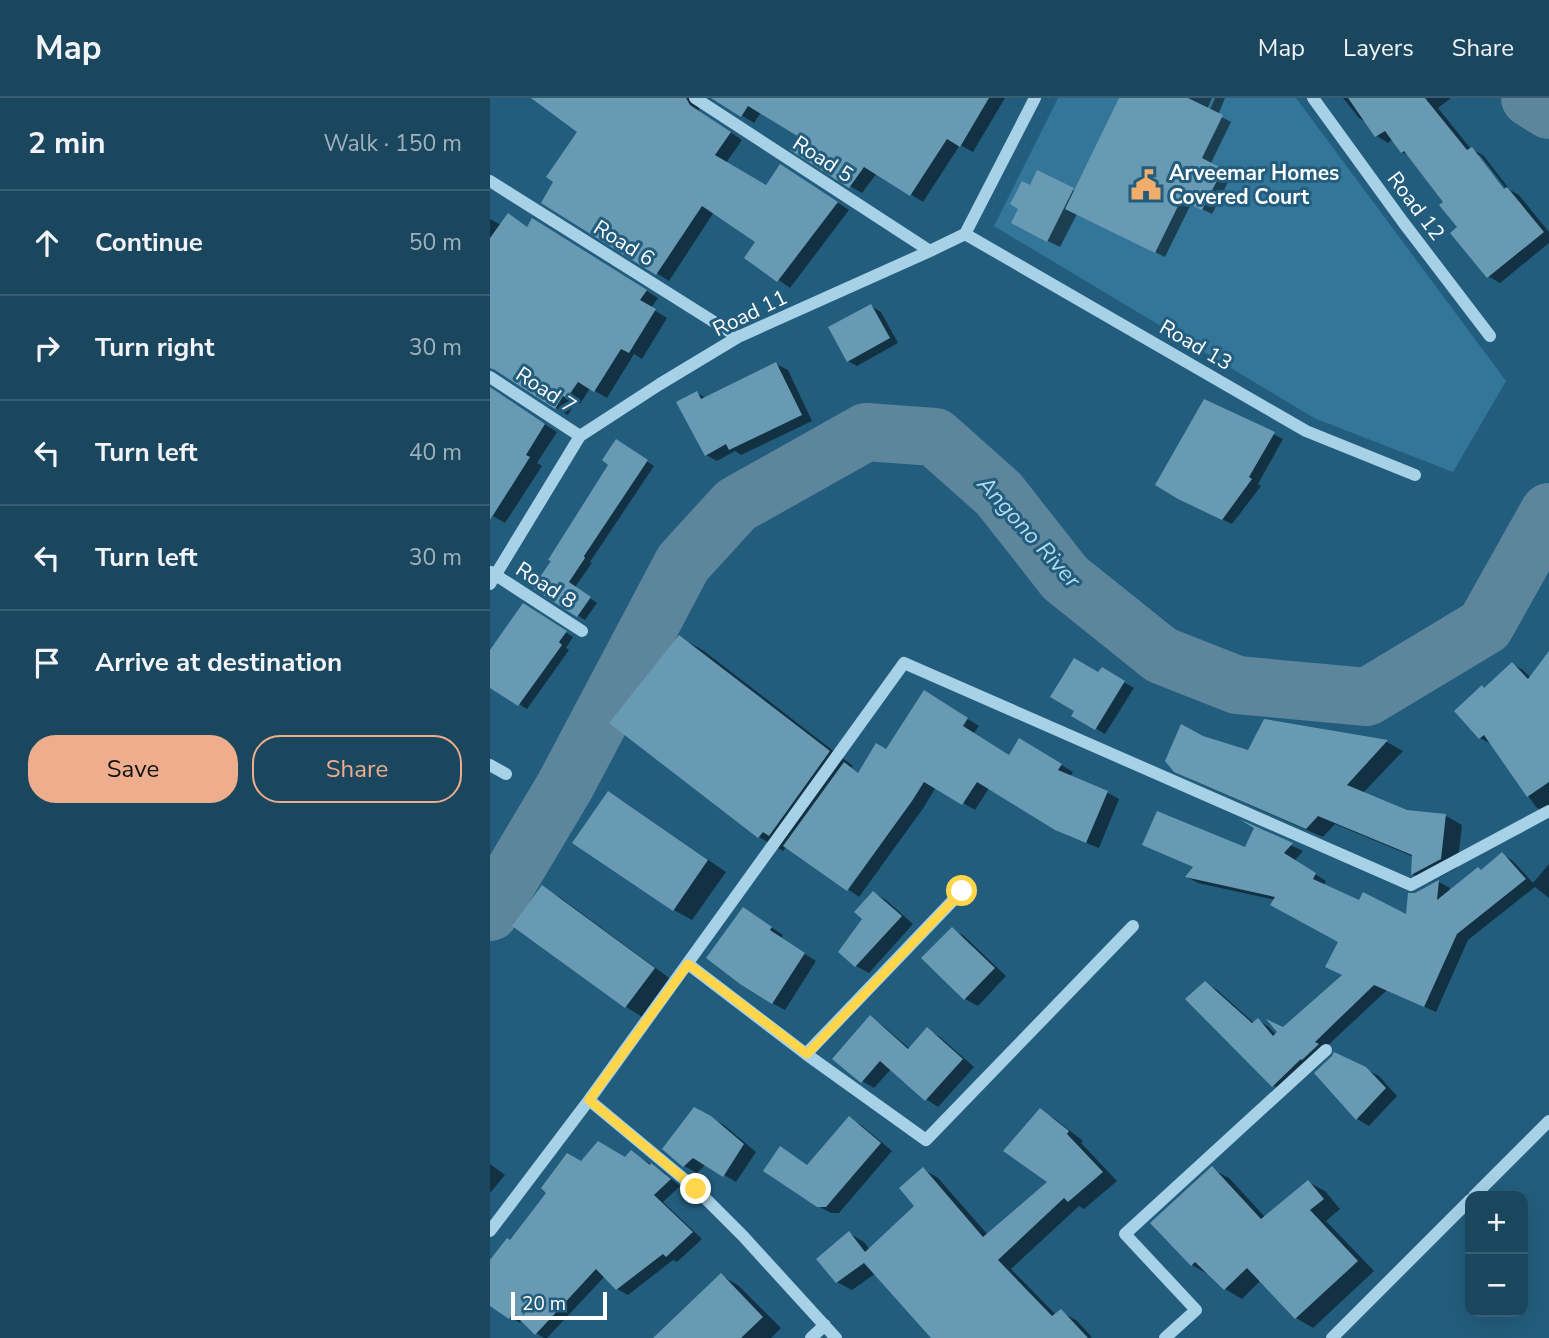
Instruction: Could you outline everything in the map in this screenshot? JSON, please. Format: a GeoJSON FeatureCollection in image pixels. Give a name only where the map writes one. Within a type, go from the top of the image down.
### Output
{"type":"FeatureCollection","features":[{"type":"Feature","properties":{"kind":"street","name":"Road 5"},"geometry":{"type":"LineString","coordinates":[[695,98],[930,251]]}},
{"type":"Feature","properties":{"kind":"street"},"geometry":{"type":"LineString","coordinates":[[965,234],[1035,98]]}},
{"type":"Feature","properties":{"kind":"street","name":"Road 12"},"geometry":{"type":"LineString","coordinates":[[1313,98],[1490,336]]}},
{"type":"Feature","properties":{"kind":"street","name":"Road 6"},"geometry":{"type":"LineString","coordinates":[[490,181],[738,337]]}},
{"type":"Feature","properties":{"kind":"street","name":"Road 11"},"geometry":{"type":"LineString","coordinates":[[492,577],[580,436],[738,337],[965,234]]}},
{"type":"Feature","properties":{"kind":"street","name":"Road 13"},"geometry":{"type":"LineString","coordinates":[[965,234],[1306,431],[1415,475]]}},
{"type":"Feature","properties":{"kind":"street","name":"Road 7"},"geometry":{"type":"LineString","coordinates":[[490,377],[580,436]]}},
{"type":"Feature","properties":{"kind":"street","name":"Road 8"},"geometry":{"type":"LineString","coordinates":[[492,577],[582,631]]}},
{"type":"Feature","properties":{"kind":"street"},"geometry":{"type":"LineString","coordinates":[[490,1231],[589,1100],[904,663],[1411,886],[1549,811]]}},
{"type":"Feature","properties":{"kind":"street"},"geometry":{"type":"LineString","coordinates":[[490,765],[506,774]]}},
{"type":"Feature","properties":{"kind":"street"},"geometry":{"type":"LineString","coordinates":[[807,1054],[962,891]]}},
{"type":"Feature","properties":{"kind":"street"},"geometry":{"type":"LineString","coordinates":[[688,964],[926,1140],[1133,926]]}},
{"type":"Feature","properties":{"kind":"street"},"geometry":{"type":"LineString","coordinates":[[1165,1338],[1196,1311],[1125,1234],[1326,1050]]}},
{"type":"Feature","properties":{"kind":"street"},"geometry":{"type":"LineString","coordinates":[[589,1100],[696,1189],[836,1338]]}},
{"type":"Feature","properties":{"kind":"street"},"geometry":{"type":"LineString","coordinates":[[1479,1191],[1549,1121]]}},
{"type":"Feature","properties":{"kind":"street"},"geometry":{"type":"LineString","coordinates":[[1332,1338],[1465,1205]]}},
{"type":"Feature","properties":{"kind":"street"},"geometry":{"type":"LineString","coordinates":[[811,1338],[825,1325]]}},
{"type":"Feature","properties":{"kind":"shaded area"},"geometry":{"type":"Polygon","coordinates":[[[1058,98],[1296,98],[1506,381],[1453,472],[1314,418],[994,226],[1058,98]]]}},
{"type":"Feature","properties":{"kind":"building"},"geometry":{"type":"Polygon","coordinates":[[[531,98],[686,98],[690,105],[731,132],[715,155],[766,185],[780,164],[838,202],[777,282],[744,258],[755,242],[702,206],[656,275],[541,203],[553,182],[546,177],[577,132],[531,98]]]}},
{"type":"Feature","properties":{"kind":"building"},"geometry":{"type":"Polygon","coordinates":[[[711,98],[989,98],[960,147],[947,139],[910,196],[864,167],[849,188],[790,150],[799,137],[748,106],[741,117],[711,98]]]}},
{"type":"Feature","properties":{"kind":"building","name":"Arveemar Homes Covered Court"},"geometry":{"type":"Polygon","coordinates":[[[1119,98],[1188,98],[1223,115],[1202,158],[1223,169],[1202,210],[1181,200],[1155,253],[1065,209],[1119,98]]]}},
{"type":"Feature","properties":{"kind":"building"},"geometry":{"type":"Polygon","coordinates":[[[1348,98],[1425,98],[1467,150],[1472,147],[1504,189],[1507,187],[1544,232],[1487,278],[1450,233],[1457,227],[1439,205],[1443,202],[1404,151],[1401,153],[1385,131],[1375,137],[1348,98]]]}},
{"type":"Feature","properties":{"kind":"building"},"geometry":{"type":"Polygon","coordinates":[[[1037,170],[1074,188],[1047,242],[1011,223],[1018,209],[1010,204],[1022,181],[1030,185],[1037,170]]]}},
{"type":"Feature","properties":{"kind":"building"},"geometry":{"type":"Polygon","coordinates":[[[508,213],[527,227],[532,218],[647,290],[640,300],[656,309],[629,353],[621,349],[594,392],[578,382],[567,398],[563,396],[555,409],[490,368],[490,238],[508,213]]]}},
{"type":"Feature","properties":{"kind":"building"},"geometry":{"type":"Polygon","coordinates":[[[871,304],[890,338],[847,362],[828,327],[871,304]]]}},
{"type":"Feature","properties":{"kind":"building"},"geometry":{"type":"Polygon","coordinates":[[[776,362],[802,415],[729,450],[726,444],[705,456],[676,402],[697,391],[701,399],[776,362]]]}},
{"type":"Feature","properties":{"kind":"building"},"geometry":{"type":"Polygon","coordinates":[[[490,387],[545,424],[526,455],[530,457],[490,520],[490,387]]]}},
{"type":"Feature","properties":{"kind":"building"},"geometry":{"type":"Polygon","coordinates":[[[1204,399],[1275,432],[1249,477],[1252,479],[1222,520],[1155,485],[1204,399]]]}},
{"type":"Feature","properties":{"kind":"building"},"geometry":{"type":"Polygon","coordinates":[[[616,439],[648,460],[569,582],[591,597],[577,617],[534,589],[535,584],[608,465],[602,460],[616,439]]]}},
{"type":"Feature","properties":{"kind":"building"},"geometry":{"type":"Polygon","coordinates":[[[523,603],[567,631],[559,642],[562,645],[518,706],[490,688],[490,650],[523,603]]]}},
{"type":"Feature","properties":{"kind":"building"},"geometry":{"type":"Polygon","coordinates":[[[679,635],[830,751],[769,836],[763,832],[758,838],[609,723],[679,635]]]}},
{"type":"Feature","properties":{"kind":"building"},"geometry":{"type":"Polygon","coordinates":[[[1549,651],[1549,782],[1527,797],[1484,735],[1479,739],[1454,711],[1512,662],[1528,679],[1549,651]]]}},
{"type":"Feature","properties":{"kind":"building"},"geometry":{"type":"Polygon","coordinates":[[[1074,658],[1098,672],[1102,667],[1125,681],[1095,730],[1071,716],[1074,711],[1050,697],[1074,658]]]}},
{"type":"Feature","properties":{"kind":"building"},"geometry":{"type":"Polygon","coordinates":[[[924,690],[968,718],[963,726],[1009,755],[1019,738],[1062,764],[1058,770],[1108,791],[1086,843],[1055,830],[977,782],[962,805],[924,782],[847,891],[783,846],[844,762],[858,773],[876,743],[886,749],[924,690]]]}},
{"type":"Feature","properties":{"kind":"building"},"geometry":{"type":"Polygon","coordinates":[[[1264,719],[1388,740],[1347,785],[1407,810],[1446,814],[1441,859],[1411,875],[1412,855],[1318,816],[1306,829],[1174,772],[1165,761],[1181,724],[1203,736],[1248,750],[1264,719]]]}},
{"type":"Feature","properties":{"kind":"building"},"geometry":{"type":"Polygon","coordinates":[[[608,791],[708,860],[673,911],[572,843],[608,791]]]}},
{"type":"Feature","properties":{"kind":"building"},"geometry":{"type":"Polygon","coordinates":[[[1157,811],[1245,847],[1254,828],[1239,819],[1293,843],[1284,853],[1316,873],[1313,879],[1359,900],[1363,892],[1406,914],[1408,893],[1415,893],[1439,880],[1437,900],[1478,867],[1481,870],[1502,852],[1526,879],[1457,934],[1424,1007],[1374,985],[1315,1042],[1319,1044],[1272,1087],[1185,999],[1205,981],[1252,1023],[1258,1018],[1273,1036],[1277,1032],[1266,1019],[1283,1027],[1342,975],[1325,967],[1338,942],[1270,905],[1275,897],[1185,877],[1193,867],[1142,845],[1157,811]]]}},
{"type":"Feature","properties":{"kind":"building"},"geometry":{"type":"Polygon","coordinates":[[[542,885],[655,968],[625,1008],[512,926],[542,885]]]}},
{"type":"Feature","properties":{"kind":"building"},"geometry":{"type":"Polygon","coordinates":[[[873,891],[902,916],[855,967],[838,952],[862,919],[854,912],[873,891]]]}},
{"type":"Feature","properties":{"kind":"building"},"geometry":{"type":"Polygon","coordinates":[[[743,907],[772,927],[770,930],[805,953],[772,1004],[706,958],[743,907]]]}},
{"type":"Feature","properties":{"kind":"building"},"geometry":{"type":"Polygon","coordinates":[[[952,927],[995,968],[964,1000],[921,958],[952,927]]]}},
{"type":"Feature","properties":{"kind":"building"},"geometry":{"type":"Polygon","coordinates":[[[870,1015],[908,1049],[927,1027],[963,1059],[925,1101],[880,1061],[861,1083],[832,1059],[870,1015]]]}},
{"type":"Feature","properties":{"kind":"building"},"geometry":{"type":"Polygon","coordinates":[[[1334,1052],[1366,1067],[1386,1088],[1356,1120],[1314,1073],[1334,1052]]]}},
{"type":"Feature","properties":{"kind":"building"},"geometry":{"type":"Polygon","coordinates":[[[694,1107],[711,1116],[744,1144],[723,1177],[693,1158],[683,1167],[662,1149],[694,1107]]]}},
{"type":"Feature","properties":{"kind":"building"},"geometry":{"type":"Polygon","coordinates":[[[1040,1108],[1069,1131],[1067,1134],[1103,1172],[1068,1202],[1064,1198],[998,1260],[1052,1316],[1061,1309],[1088,1338],[931,1338],[864,1263],[836,1283],[816,1259],[849,1231],[865,1252],[914,1206],[899,1188],[923,1167],[983,1237],[1047,1182],[1003,1151],[1040,1108]]]}},
{"type":"Feature","properties":{"kind":"building"},"geometry":{"type":"Polygon","coordinates":[[[849,1116],[881,1143],[826,1207],[817,1207],[763,1171],[780,1146],[807,1165],[849,1116]]]}},
{"type":"Feature","properties":{"kind":"building"},"geometry":{"type":"Polygon","coordinates":[[[598,1141],[625,1157],[631,1150],[671,1179],[654,1195],[693,1232],[666,1257],[663,1254],[616,1290],[596,1269],[535,1335],[513,1313],[509,1319],[490,1306],[490,1260],[507,1238],[510,1240],[546,1193],[541,1188],[567,1153],[581,1161],[598,1141]]]}},
{"type":"Feature","properties":{"kind":"building"},"geometry":{"type":"Polygon","coordinates":[[[1212,1166],[1261,1219],[1308,1180],[1324,1199],[1310,1210],[1358,1261],[1295,1319],[1247,1268],[1224,1290],[1195,1262],[1191,1266],[1150,1223],[1212,1166]]]}},
{"type":"Feature","properties":{"kind":"building"},"geometry":{"type":"Polygon","coordinates":[[[721,1273],[763,1317],[741,1338],[653,1338],[721,1273]]]}},
{"type":"Feature","properties":{"kind":"waterway","name":"Angono River"},"geometry":{"type":"LineString","coordinates":[[1530,98],[1549,110]]}},
{"type":"Feature","properties":{"kind":"waterway","name":"Angono River"},"geometry":{"type":"LineString","coordinates":[[490,912],[565,786],[683,563],[736,505],[866,432],[935,437],[999,494],[1065,578],[1161,655],[1237,685],[1367,697],[1485,626],[1549,512]]}},
{"type":"Feature","properties":{"kind":"place","name":"Arveemar Homes Covered Court"},"geometry":{"type":"Point","coordinates":[1146,185]}},
{"type":"Feature","properties":{"kind":"route"},"geometry":{"type":"LineString","coordinates":[[696,1189],[589,1100],[688,964],[807,1054],[962,891]]}}]}
